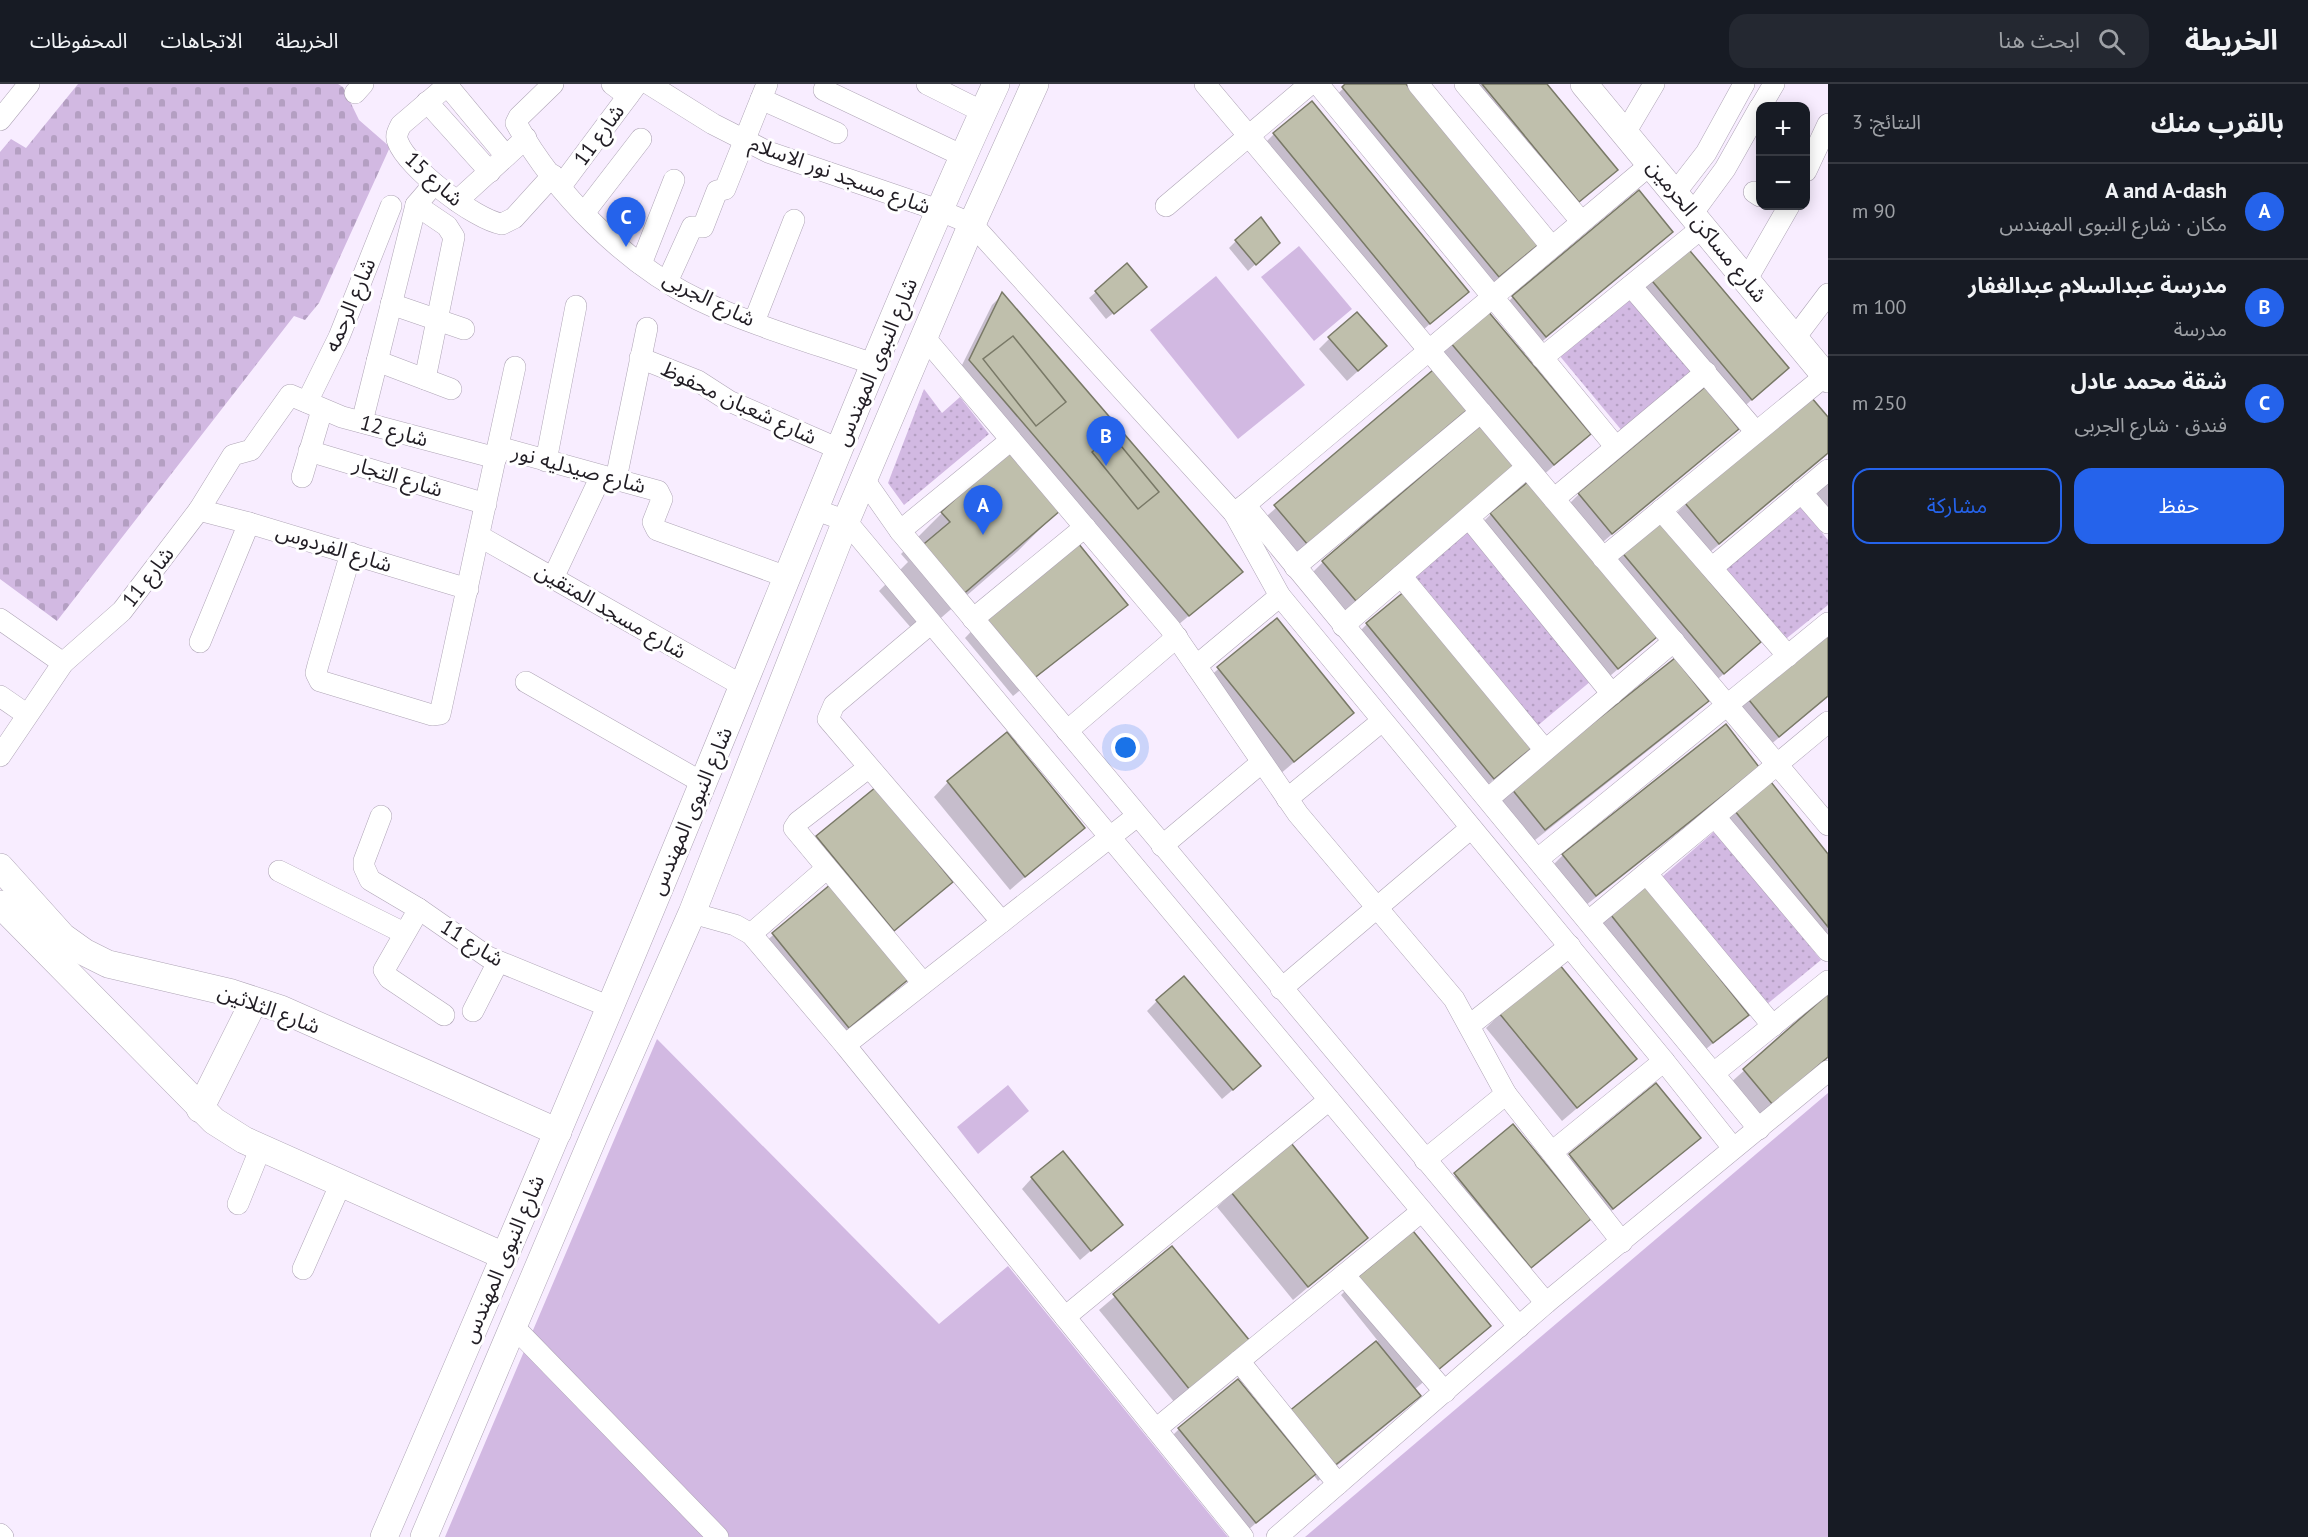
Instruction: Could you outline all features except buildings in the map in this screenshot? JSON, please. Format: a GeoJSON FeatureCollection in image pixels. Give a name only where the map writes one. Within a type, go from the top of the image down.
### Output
{"type":"FeatureCollection","features":[{"type":"Feature","properties":{"kind":"street"},"geometry":{"type":"LineString","coordinates":[[0,120],[28,84]]}},
{"type":"Feature","properties":{"kind":"street"},"geometry":{"type":"LineString","coordinates":[[457,201],[525,138],[517,119],[553,84]]}},
{"type":"Feature","properties":{"kind":"street","name":"شارع مسجد نور الاسلام"},"geometry":{"type":"LineString","coordinates":[[649,84],[744,141],[792,161],[941,211],[972,224]]}},
{"type":"Feature","properties":{"kind":"street"},"geometry":{"type":"LineString","coordinates":[[927,84],[983,112]]}},
{"type":"Feature","properties":{"kind":"street","name":"شارع النبوى المهندس"},"geometry":{"type":"LineString","coordinates":[[384,1537],[561,1125],[743,686],[873,364],[996,84]]}},
{"type":"Feature","properties":{"kind":"street","name":"شارع النبوى المهندس"},"geometry":{"type":"LineString","coordinates":[[424,1537],[596,1131],[692,914],[846,521],[865,481],[972,224],[1035,84]]}},
{"type":"Feature","properties":{"kind":"street"},"geometry":{"type":"LineString","coordinates":[[1205,84],[1828,825]]}},
{"type":"Feature","properties":{"kind":"street"},"geometry":{"type":"LineString","coordinates":[[1166,206],[1310,84]]}},
{"type":"Feature","properties":{"kind":"street"},"geometry":{"type":"LineString","coordinates":[[1318,84],[1615,446]]}},
{"type":"Feature","properties":{"kind":"street"},"geometry":{"type":"LineString","coordinates":[[1418,84],[1551,246]]}},
{"type":"Feature","properties":{"kind":"street"},"geometry":{"type":"LineString","coordinates":[[1465,84],[1581,221]]}},
{"type":"Feature","properties":{"kind":"street","name":"شارع مساكن الحرمين"},"geometry":{"type":"LineString","coordinates":[[1584,84],[1747,279],[1794,339],[1825,369]]}},
{"type":"Feature","properties":{"kind":"street"},"geometry":{"type":"LineString","coordinates":[[1625,133],[1654,84]]}},
{"type":"Feature","properties":{"kind":"street"},"geometry":{"type":"LineString","coordinates":[[1675,193],[1706,153],[1744,84]]}},
{"type":"Feature","properties":{"kind":"street"},"geometry":{"type":"LineString","coordinates":[[1764,102],[1774,84]]}},
{"type":"Feature","properties":{"kind":"street"},"geometry":{"type":"LineString","coordinates":[[490,172],[427,102],[448,85],[506,156]]}},
{"type":"Feature","properties":{"kind":"street","name":"شارع 11"},"geometry":{"type":"LineString","coordinates":[[557,180],[625,88]]}},
{"type":"Feature","properties":{"kind":"street"},"geometry":{"type":"LineString","coordinates":[[824,90],[963,156]]}},
{"type":"Feature","properties":{"kind":"street"},"geometry":{"type":"LineString","coordinates":[[667,282],[692,227],[703,227],[717,191],[725,189],[764,91],[837,133]]}},
{"type":"Feature","properties":{"kind":"street","name":"شارع 15"},"geometry":{"type":"LineString","coordinates":[[427,102],[401,125],[397,140],[400,147],[434,184],[457,201],[494,223],[508,222],[557,180]]}},
{"type":"Feature","properties":{"kind":"street"},"geometry":{"type":"LineString","coordinates":[[1542,358],[1631,286],[1698,220],[1756,116]]}},
{"type":"Feature","properties":{"kind":"street"},"geometry":{"type":"LineString","coordinates":[[1810,162],[1828,124]]}},
{"type":"Feature","properties":{"kind":"street","name":"شارع الجربى"},"geometry":{"type":"LineString","coordinates":[[525,138],[584,213],[641,264],[667,282],[695,298],[754,322],[873,364]]}},
{"type":"Feature","properties":{"kind":"street"},"geometry":{"type":"LineString","coordinates":[[584,213],[641,139]]}},
{"type":"Feature","properties":{"kind":"street"},"geometry":{"type":"LineString","coordinates":[[1239,509],[1651,164]]}},
{"type":"Feature","properties":{"kind":"street"},"geometry":{"type":"LineString","coordinates":[[641,264],[674,180]]}},
{"type":"Feature","properties":{"kind":"street"},"geometry":{"type":"LineString","coordinates":[[362,422],[416,205],[434,184]]}},
{"type":"Feature","properties":{"kind":"street"},"geometry":{"type":"LineString","coordinates":[[416,205],[447,226],[454,237],[439,321],[425,379]]}},
{"type":"Feature","properties":{"kind":"street","name":"شارع الرحمه"},"geometry":{"type":"LineString","coordinates":[[303,401],[339,337],[391,206]]}},
{"type":"Feature","properties":{"kind":"street"},"geometry":{"type":"LineString","coordinates":[[1747,279],[1782,210]]}},
{"type":"Feature","properties":{"kind":"street"},"geometry":{"type":"LineString","coordinates":[[754,322],[794,220]]}},
{"type":"Feature","properties":{"kind":"street"},"geometry":{"type":"LineString","coordinates":[[972,224],[1295,567],[1759,1129]]}},
{"type":"Feature","properties":{"kind":"street"},"geometry":{"type":"LineString","coordinates":[[1631,286],[1756,432]]}},
{"type":"Feature","properties":{"kind":"street"},"geometry":{"type":"LineString","coordinates":[[1794,339],[1828,294]]}},
{"type":"Feature","properties":{"kind":"street"},"geometry":{"type":"LineString","coordinates":[[391,304],[464,329]]}},
{"type":"Feature","properties":{"kind":"street"},"geometry":{"type":"LineString","coordinates":[[546,461],[576,306]]}},
{"type":"Feature","properties":{"kind":"street"},"geometry":{"type":"LineString","coordinates":[[553,578],[608,477],[647,328]]}},
{"type":"Feature","properties":{"kind":"street"},"geometry":{"type":"LineString","coordinates":[[925,338],[1177,637],[1287,799],[1454,999],[1506,1094],[1622,1242]]}},
{"type":"Feature","properties":{"kind":"street","name":"شارع شعبان محفوظ"},"geometry":{"type":"LineString","coordinates":[[640,358],[698,381],[729,401],[839,448]]}},
{"type":"Feature","properties":{"kind":"street"},"geometry":{"type":"LineString","coordinates":[[377,361],[452,389]]}},
{"type":"Feature","properties":{"kind":"street"},"geometry":{"type":"LineString","coordinates":[[351,553],[316,673],[320,681],[432,715],[440,714],[515,367]]}},
{"type":"Feature","properties":{"kind":"street"},"geometry":{"type":"LineString","coordinates":[[1603,558],[1756,432],[1825,369]]}},
{"type":"Feature","properties":{"kind":"street"},"geometry":{"type":"LineString","coordinates":[[1554,499],[1706,372]]}},
{"type":"Feature","properties":{"kind":"street"},"geometry":{"type":"LineString","coordinates":[[302,477],[309,451],[303,401]]}},
{"type":"Feature","properties":{"kind":"street","name":"شارع 11"},"geometry":{"type":"LineString","coordinates":[[0,756],[26,714],[63,663],[122,611],[199,510],[233,455],[251,450],[303,401]]}},
{"type":"Feature","properties":{"kind":"street","name":"شارع 12"},"geometry":{"type":"LineString","coordinates":[[303,401],[362,422],[497,453]]}},
{"type":"Feature","properties":{"kind":"street"},"geometry":{"type":"LineString","coordinates":[[1295,567],[1481,412]]}},
{"type":"Feature","properties":{"kind":"street"},"geometry":{"type":"LineString","coordinates":[[900,531],[1011,440]]}},
{"type":"Feature","properties":{"kind":"street","name":"شارع التجار"},"geometry":{"type":"LineString","coordinates":[[309,451],[486,504]]}},
{"type":"Feature","properties":{"kind":"street","name":"شارع صيدليه نور"},"geometry":{"type":"LineString","coordinates":[[497,453],[546,461],[661,493],[662,499],[653,522],[657,530],[787,577]]}},
{"type":"Feature","properties":{"kind":"street"},"geometry":{"type":"LineString","coordinates":[[1343,626],[1527,467]]}},
{"type":"Feature","properties":{"kind":"street"},"geometry":{"type":"LineString","coordinates":[[1713,567],[1828,470]]}},
{"type":"Feature","properties":{"kind":"street"},"geometry":{"type":"LineString","coordinates":[[865,481],[900,531],[1546,1303]]}},
{"type":"Feature","properties":{"kind":"street"},"geometry":{"type":"LineString","coordinates":[[1801,492],[1828,523]]}},
{"type":"Feature","properties":{"kind":"street"},"geometry":{"type":"LineString","coordinates":[[814,508],[846,521],[1519,1327]]}},
{"type":"Feature","properties":{"kind":"street"},"geometry":{"type":"LineString","coordinates":[[1239,509],[1280,596],[1570,946],[1733,1148]]}},
{"type":"Feature","properties":{"kind":"street","name":"شارع الفردوس"},"geometry":{"type":"LineString","coordinates":[[199,510],[468,589]]}},
{"type":"Feature","properties":{"kind":"street"},"geometry":{"type":"LineString","coordinates":[[1661,510],[1713,567],[1788,656]]}},
{"type":"Feature","properties":{"kind":"street"},"geometry":{"type":"LineString","coordinates":[[1468,518],[1612,694]]}},
{"type":"Feature","properties":{"kind":"street"},"geometry":{"type":"LineString","coordinates":[[200,642],[249,523]]}},
{"type":"Feature","properties":{"kind":"street"},"geometry":{"type":"LineString","coordinates":[[973,618],[1085,526]]}},
{"type":"Feature","properties":{"kind":"street","name":"شارع مسجد المتقين"},"geometry":{"type":"LineString","coordinates":[[479,536],[743,686]]}},
{"type":"Feature","properties":{"kind":"street"},"geometry":{"type":"LineString","coordinates":[[1401,576],[1545,750]]}},
{"type":"Feature","properties":{"kind":"street"},"geometry":{"type":"LineString","coordinates":[[1196,666],[1280,596]]}},
{"type":"Feature","properties":{"kind":"street"},"geometry":{"type":"LineString","coordinates":[[0,620],[63,663]]}},
{"type":"Feature","properties":{"kind":"street"},"geometry":{"type":"LineString","coordinates":[[1538,859],[1828,623]]}},
{"type":"Feature","properties":{"kind":"street"},"geometry":{"type":"LineString","coordinates":[[930,624],[829,712],[828,719],[1002,922]]}},
{"type":"Feature","properties":{"kind":"street"},"geometry":{"type":"LineString","coordinates":[[1066,731],[1177,637]]}},
{"type":"Feature","properties":{"kind":"street"},"geometry":{"type":"LineString","coordinates":[[1488,798],[1674,641]]}},
{"type":"Feature","properties":{"kind":"street"},"geometry":{"type":"LineString","coordinates":[[526,682],[703,783]]}},
{"type":"Feature","properties":{"kind":"street"},"geometry":{"type":"LineString","coordinates":[[0,696],[26,714]]}},
{"type":"Feature","properties":{"kind":"street"},"geometry":{"type":"LineString","coordinates":[[1287,799],[1382,721]]}},
{"type":"Feature","properties":{"kind":"street"},"geometry":{"type":"LineString","coordinates":[[1589,921],[1828,722]]}},
{"type":"Feature","properties":{"kind":"street"},"geometry":{"type":"LineString","coordinates":[[1162,846],[1261,763]]}},
{"type":"Feature","properties":{"kind":"street"},"geometry":{"type":"LineString","coordinates":[[868,768],[795,825],[795,832],[923,983]]}},
{"type":"Feature","properties":{"kind":"street","name":"شارع 11"},"geometry":{"type":"LineString","coordinates":[[381,816],[364,861],[366,874],[376,884],[419,909],[498,962],[610,1007]]}},
{"type":"Feature","properties":{"kind":"street"},"geometry":{"type":"LineString","coordinates":[[845,1045],[1137,816]]}},
{"type":"Feature","properties":{"kind":"street"},"geometry":{"type":"LineString","coordinates":[[1715,817],[1828,951]]}},
{"type":"Feature","properties":{"kind":"street"},"geometry":{"type":"LineString","coordinates":[[1281,989],[1471,828]]}},
{"type":"Feature","properties":{"kind":"street","name":"شارع الثلاثين"},"geometry":{"type":"LineString","coordinates":[[0,867],[56,944],[200,1109],[229,1131],[261,1147],[504,1256]]}},
{"type":"Feature","properties":{"kind":"street"},"geometry":{"type":"LineString","coordinates":[[751,934],[826,869]]}},
{"type":"Feature","properties":{"kind":"street"},"geometry":{"type":"LineString","coordinates":[[279,871],[404,933]]}},
{"type":"Feature","properties":{"kind":"street"},"geometry":{"type":"LineString","coordinates":[[1647,874],[1773,1026]]}},
{"type":"Feature","properties":{"kind":"street","name":"شارع الثلاثين"},"geometry":{"type":"LineString","coordinates":[[0,904],[56,944],[84,952],[108,964],[281,1010],[561,1125],[596,1131]]}},
{"type":"Feature","properties":{"kind":"street"},"geometry":{"type":"LineString","coordinates":[[419,909],[385,965],[385,975],[444,1015]]}},
{"type":"Feature","properties":{"kind":"street"},"geometry":{"type":"LineString","coordinates":[[692,914],[735,925],[751,934],[845,1045],[1243,1537]]}},
{"type":"Feature","properties":{"kind":"street"},"geometry":{"type":"LineString","coordinates":[[1470,1025],[1570,946]]}},
{"type":"Feature","properties":{"kind":"street"},"geometry":{"type":"LineString","coordinates":[[473,1011],[498,962]]}},
{"type":"Feature","properties":{"kind":"street"},"geometry":{"type":"LineString","coordinates":[[1714,1073],[1828,981]]}},
{"type":"Feature","properties":{"kind":"street"},"geometry":{"type":"LineString","coordinates":[[200,1109],[254,1001]]}},
{"type":"Feature","properties":{"kind":"street"},"geometry":{"type":"LineString","coordinates":[[1552,1152],[1664,1061]]}},
{"type":"Feature","properties":{"kind":"street"},"geometry":{"type":"LineString","coordinates":[[1277,1537],[1546,1303],[1828,1071]]}},
{"type":"Feature","properties":{"kind":"street"},"geometry":{"type":"LineString","coordinates":[[1425,1160],[1506,1094]]}},
{"type":"Feature","properties":{"kind":"street"},"geometry":{"type":"LineString","coordinates":[[1065,1317],[1329,1100]]}},
{"type":"Feature","properties":{"kind":"street"},"geometry":{"type":"LineString","coordinates":[[238,1204],[261,1147]]}},
{"type":"Feature","properties":{"kind":"street"},"geometry":{"type":"LineString","coordinates":[[303,1269],[341,1183]]}},
{"type":"Feature","properties":{"kind":"street"},"geometry":{"type":"LineString","coordinates":[[1156,1430],[1422,1211]]}},
{"type":"Feature","properties":{"kind":"street"},"geometry":{"type":"LineString","coordinates":[[1344,1275],[1445,1392]]}},
{"type":"Feature","properties":{"kind":"street"},"geometry":{"type":"LineString","coordinates":[[514,1327],[718,1537]]}},
{"type":"Feature","properties":{"kind":"street"},"geometry":{"type":"LineString","coordinates":[[1239,1361],[1338,1484]]}},
{"type":"Feature","properties":{"kind":"green space"},"geometry":{"type":"Polygon","coordinates":[[[78,84],[338,84],[343,87],[359,120],[390,147],[319,303],[305,320],[294,316],[57,621],[0,579],[0,152],[11,139],[26,148],[78,84]]]}},
{"type":"Feature","properties":{"kind":"green space"},"geometry":{"type":"Polygon","coordinates":[[[1299,246],[1352,309],[1314,341],[1261,277],[1299,246]]]}},
{"type":"Feature","properties":{"kind":"green space"},"geometry":{"type":"Polygon","coordinates":[[[1216,276],[1305,385],[1238,439],[1150,330],[1216,276]]]}},
{"type":"Feature","properties":{"kind":"green space"},"geometry":{"type":"Polygon","coordinates":[[[1628,287],[1698,370],[1623,432],[1554,349],[1628,287]]]}},
{"type":"Feature","properties":{"kind":"green space"},"geometry":{"type":"Polygon","coordinates":[[[924,389],[942,413],[960,397],[989,434],[904,505],[888,483],[924,389]]]}},
{"type":"Feature","properties":{"kind":"green space"},"geometry":{"type":"Polygon","coordinates":[[[1800,506],[1828,540],[1828,605],[1782,642],[1723,569],[1800,506]]]}},
{"type":"Feature","properties":{"kind":"green space"},"geometry":{"type":"Polygon","coordinates":[[[1464,528],[1591,681],[1536,727],[1409,573],[1464,528]]]}},
{"type":"Feature","properties":{"kind":"green space"},"geometry":{"type":"Polygon","coordinates":[[[1716,830],[1821,960],[1766,1005],[1662,877],[1716,830]]]}},
{"type":"Feature","properties":{"kind":"green space"},"geometry":{"type":"Polygon","coordinates":[[[657,1039],[939,1324],[1008,1266],[1228,1537],[445,1537],[657,1039]]]}},
{"type":"Feature","properties":{"kind":"green space"},"geometry":{"type":"Polygon","coordinates":[[[1008,1085],[1029,1111],[978,1154],[957,1127],[1008,1085]]]}},
{"type":"Feature","properties":{"kind":"green space"},"geometry":{"type":"Polygon","coordinates":[[[1828,1093],[1828,1537],[1305,1537],[1828,1093]]]}},
{"type":"Feature","properties":{"kind":"place","name":"شقة محمد عادل"},"geometry":{"type":"Point","coordinates":[626,247]}},
{"type":"Feature","properties":{"kind":"place","name":"مدرسة عبدالسلام عبدالغفار"},"geometry":{"type":"Point","coordinates":[1106,466]}},
{"type":"Feature","properties":{"kind":"place","name":"A and A-dash"},"geometry":{"type":"Point","coordinates":[983,535]}}]}
